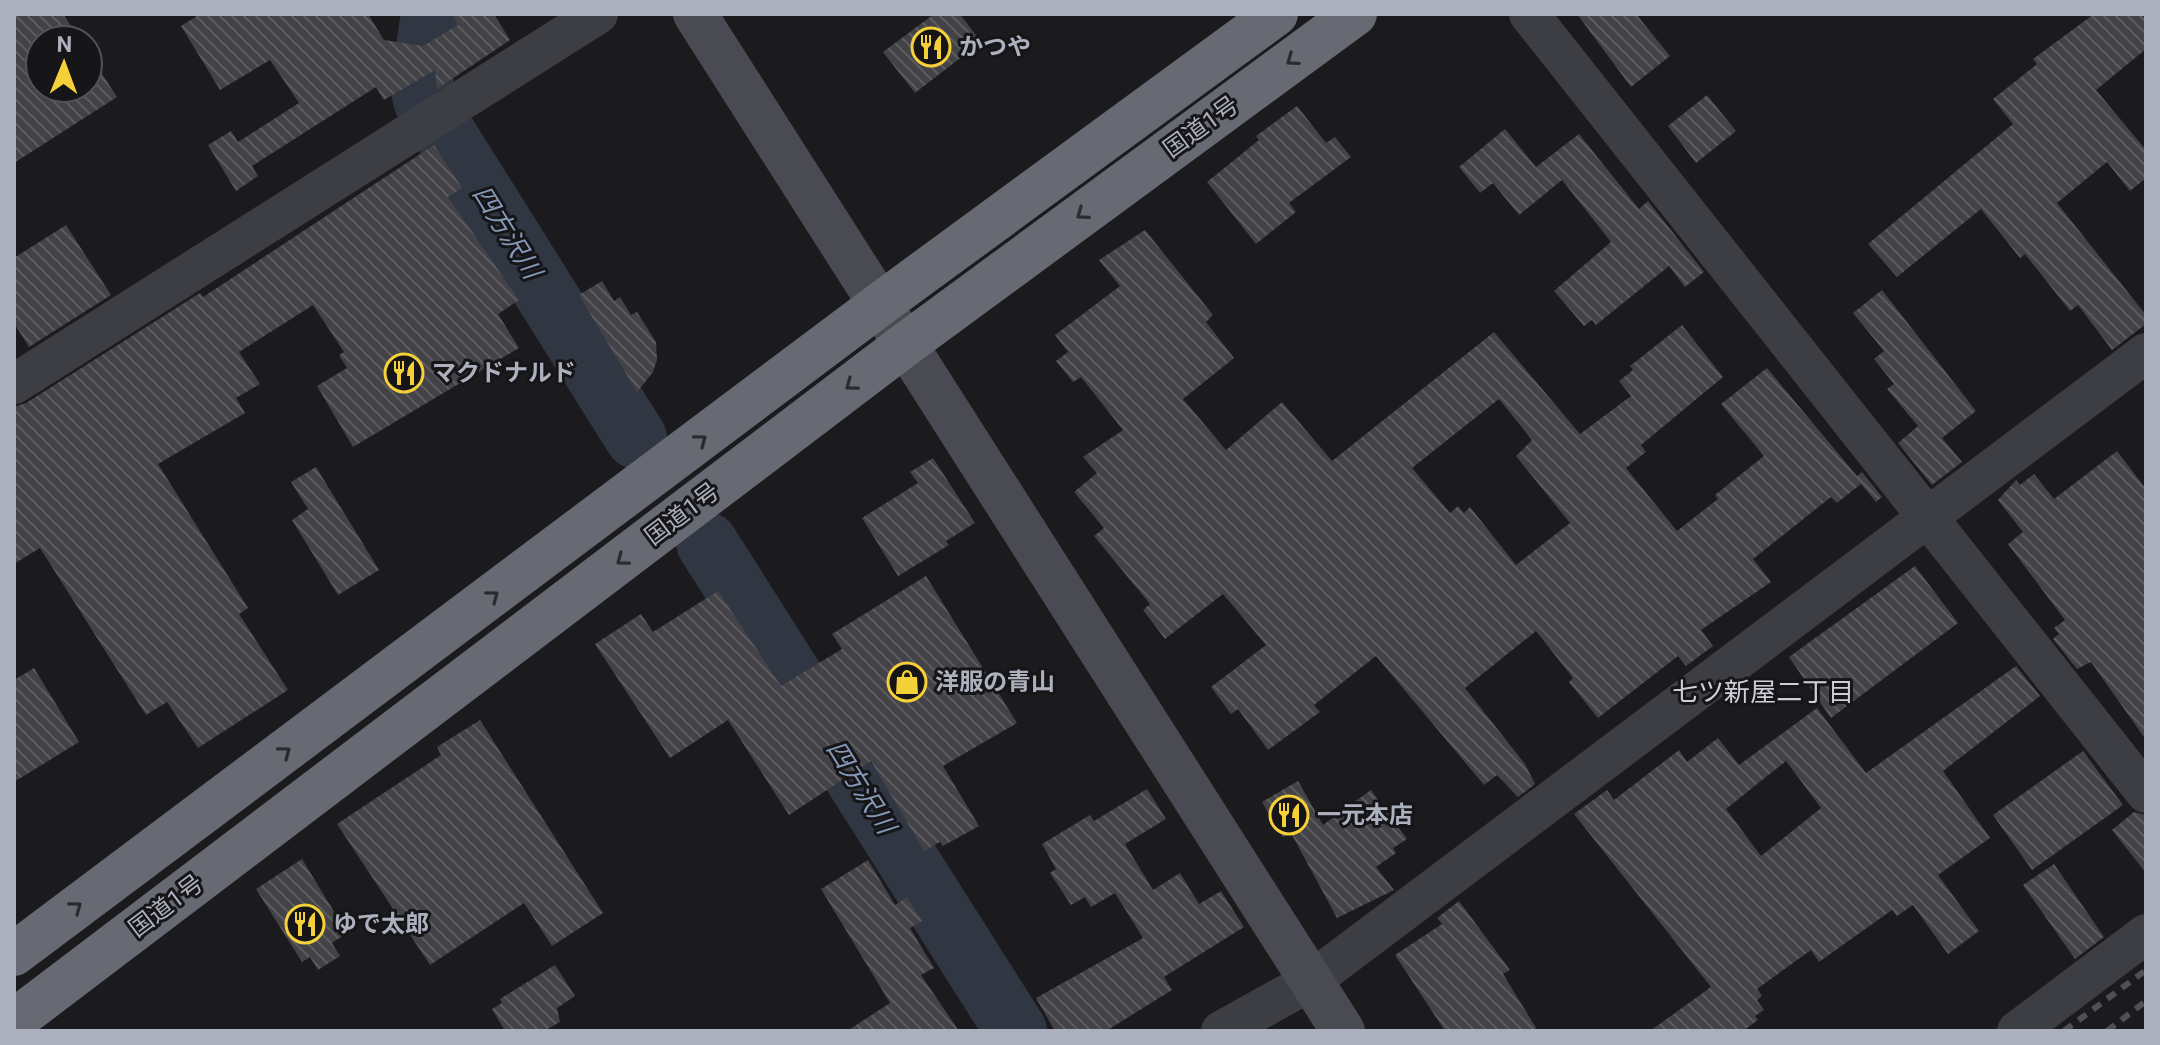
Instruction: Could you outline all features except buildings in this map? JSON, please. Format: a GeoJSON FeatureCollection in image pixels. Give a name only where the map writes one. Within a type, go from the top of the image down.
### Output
{"type":"FeatureCollection","features":[{"type":"Feature","properties":{"kind":"highway","name":"国道1号"},"geometry":{"type":"LineString","coordinates":[[14,954],[879,305],[1276,14]]}},
{"type":"Feature","properties":{"kind":"highway","name":"国道1号"},"geometry":{"type":"LineString","coordinates":[[14,1021],[906,344],[1355,14]]}},
{"type":"Feature","properties":{"kind":"street"},"geometry":{"type":"LineString","coordinates":[[14,384],[598,14]]}},
{"type":"Feature","properties":{"kind":"street"},"geometry":{"type":"LineString","coordinates":[[695,14],[1343,1031]]}},
{"type":"Feature","properties":{"kind":"street"},"geometry":{"type":"LineString","coordinates":[[1529,14],[2146,793]]}},
{"type":"Feature","properties":{"kind":"street"},"geometry":{"type":"LineString","coordinates":[[1221,1031],[1311,981],[1928,520],[2146,353]]}},
{"type":"Feature","properties":{"kind":"street"},"geometry":{"type":"LineString","coordinates":[[2017,1031],[2146,934]]}},
{"type":"Feature","properties":{"kind":"waterway","name":"四方沢川"},"geometry":{"type":"LineString","coordinates":[[432,14],[421,86],[424,100],[636,438]]}},
{"type":"Feature","properties":{"kind":"waterway","name":"四方沢川"},"geometry":{"type":"LineString","coordinates":[[707,543],[1016,1031]]}},
{"type":"Feature","properties":{"kind":"railway"},"geometry":{"type":"LineString","coordinates":[[2064,1031],[2146,970]]}},
{"type":"Feature","properties":{"kind":"railway"},"geometry":{"type":"LineString","coordinates":[[2107,1031],[2146,1001]]}},
{"type":"Feature","properties":{"kind":"place","name":"かつや"},"geometry":{"type":"Point","coordinates":[931,47]}},
{"type":"Feature","properties":{"kind":"place","name":"マクドナルド"},"geometry":{"type":"Point","coordinates":[404,373]}},
{"type":"Feature","properties":{"kind":"place","name":"洋服の青山"},"geometry":{"type":"Point","coordinates":[907,682]}},
{"type":"Feature","properties":{"kind":"place","name":"一元本店"},"geometry":{"type":"Point","coordinates":[1289,815]}},
{"type":"Feature","properties":{"kind":"place","name":"ゆで太郎"},"geometry":{"type":"Point","coordinates":[305,924]}},
{"type":"Feature","properties":{"kind":"district","name":"七ツ新屋二丁目"},"geometry":{"type":"Point","coordinates":[1763,692]}}]}
